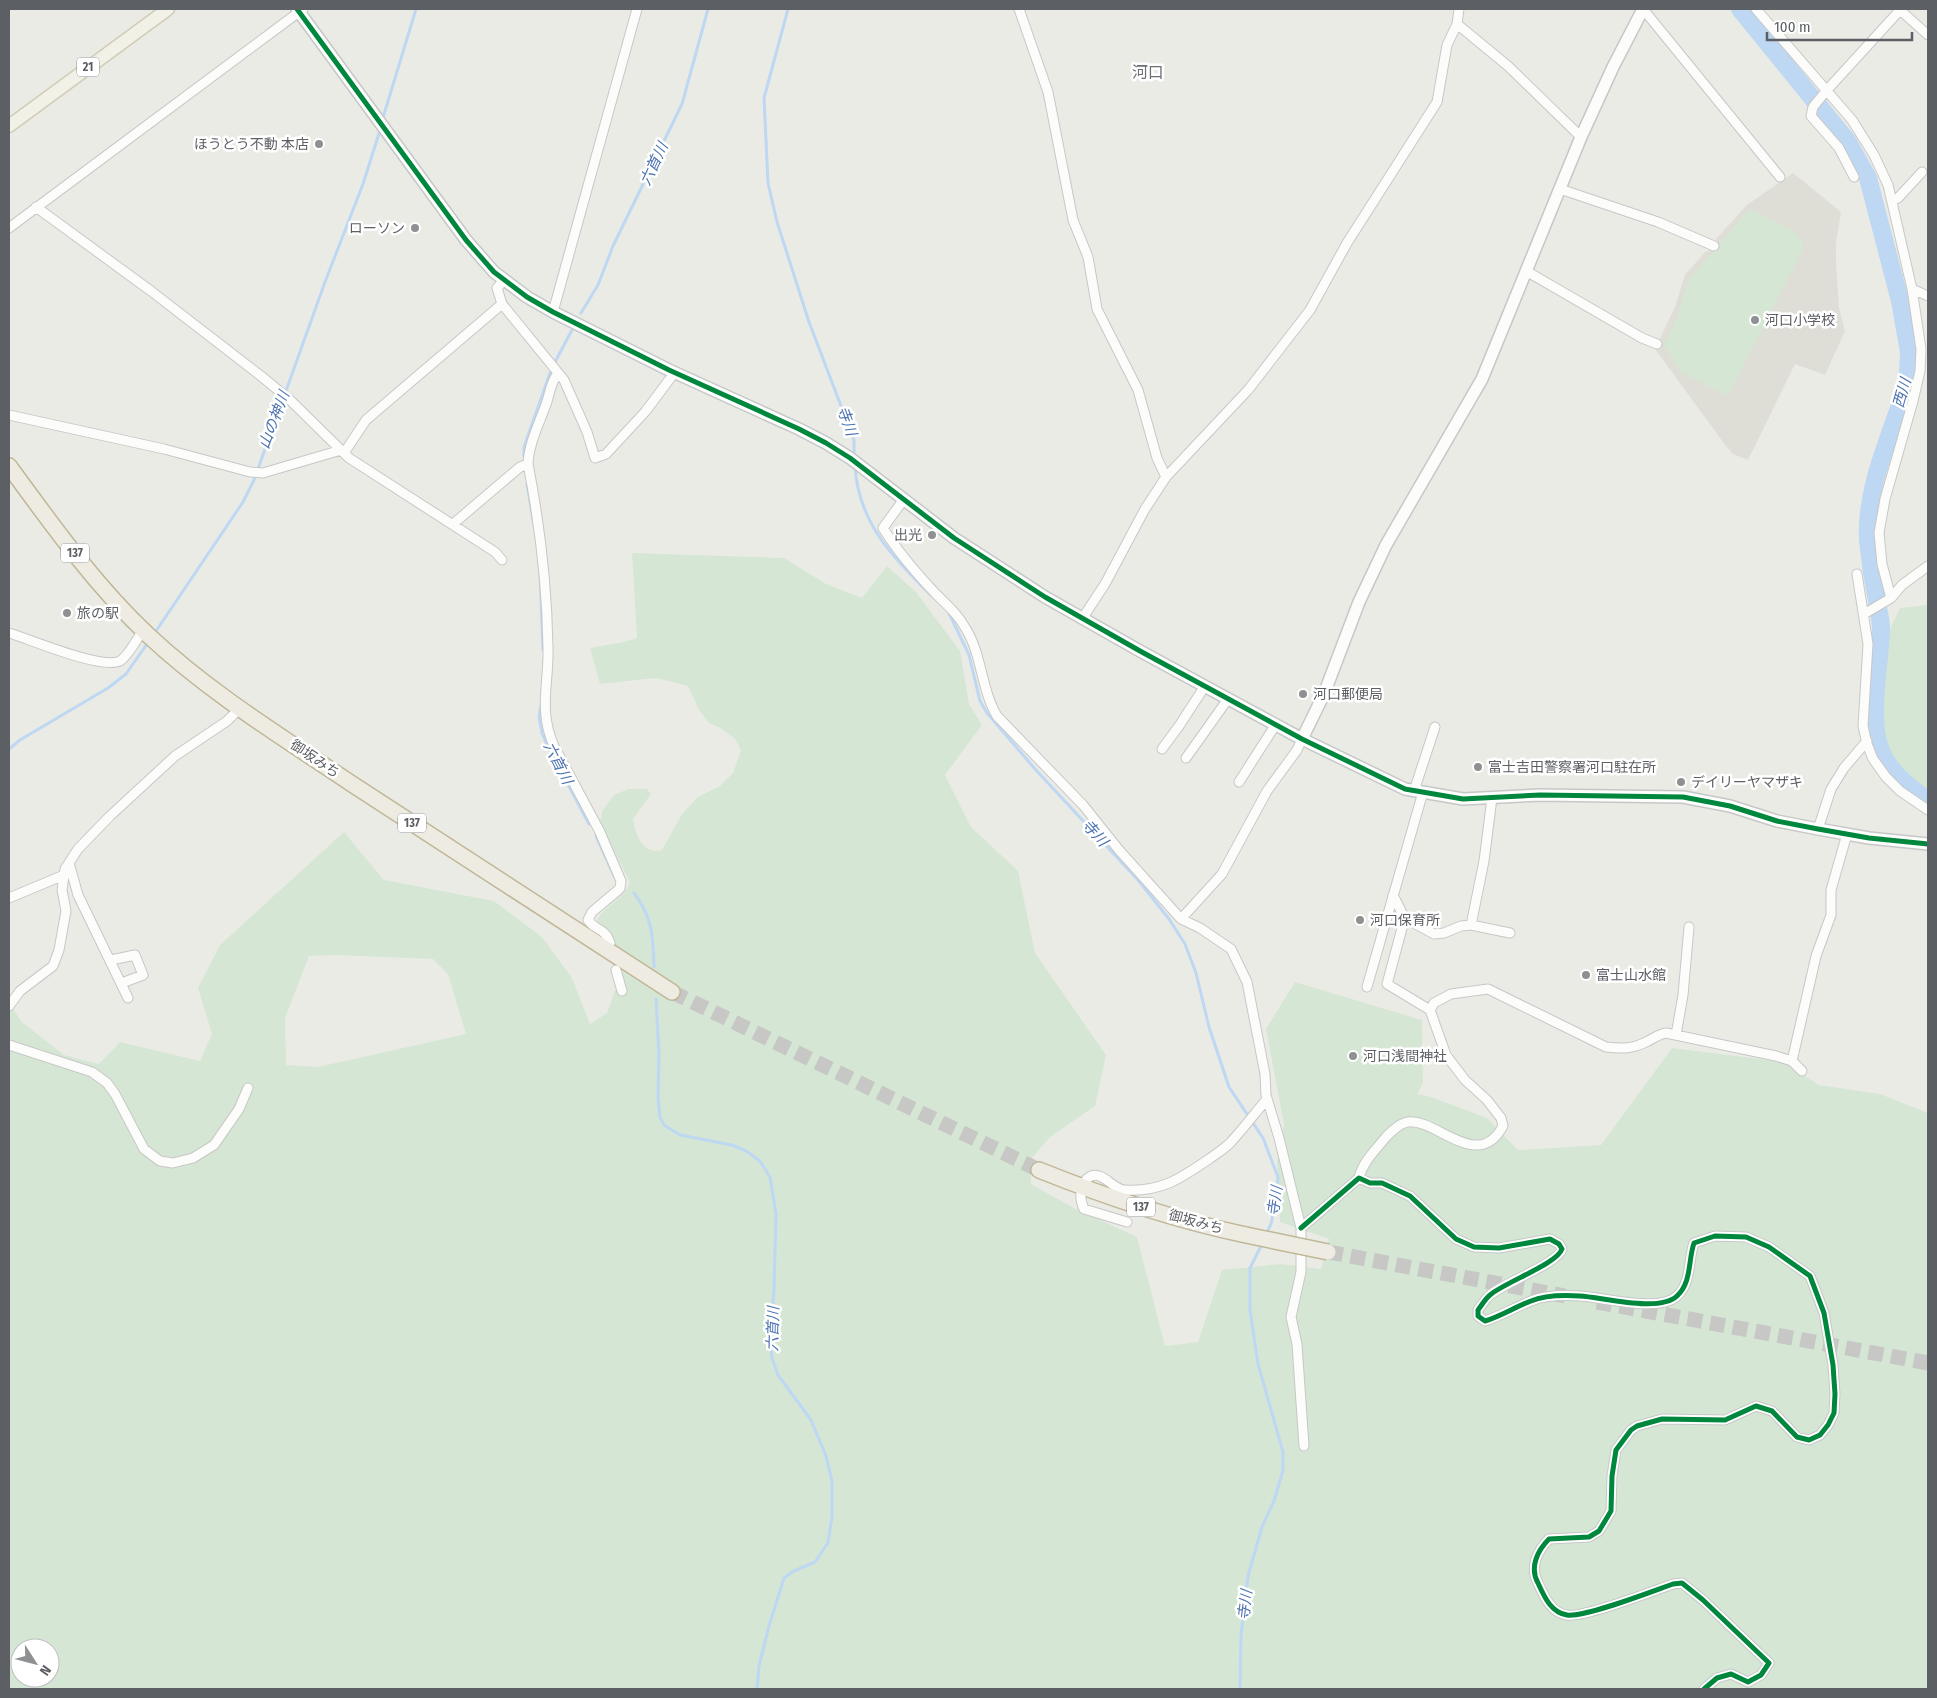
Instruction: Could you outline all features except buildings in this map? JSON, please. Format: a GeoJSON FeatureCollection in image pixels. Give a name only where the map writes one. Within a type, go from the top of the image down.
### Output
{"type":"FeatureCollection","features":[{"type":"Feature","properties":{"kind":"highway","name":"御坂みち"},"geometry":{"type":"LineString","coordinates":[[9,466],[93,577],[145,632],[200,680],[239,709],[672,992]]}},
{"type":"Feature","properties":{"kind":"highway","name":"御坂みち"},"geometry":{"type":"LineString","coordinates":[[1039,1170],[1082,1188],[1203,1226],[1328,1252]]}},
{"type":"Feature","properties":{"kind":"main road","name":"21"},"geometry":{"type":"LineString","coordinates":[[9,126],[168,9]]}},
{"type":"Feature","properties":{"kind":"street"},"geometry":{"type":"LineString","coordinates":[[553,312],[637,9]]}},
{"type":"Feature","properties":{"kind":"street"},"geometry":{"type":"LineString","coordinates":[[1019,9],[1046,85],[1062,156],[1073,220],[1088,256],[1097,309],[1138,390],[1157,458],[1166,477]]}},
{"type":"Feature","properties":{"kind":"street"},"geometry":{"type":"LineString","coordinates":[[1082,618],[1105,584],[1145,509],[1166,477],[1248,390],[1310,310],[1347,243],[1437,102],[1447,45],[1457,24],[1459,9]]}},
{"type":"Feature","properties":{"kind":"street"},"geometry":{"type":"LineString","coordinates":[[1181,919],[1222,874],[1267,791],[1297,750],[1324,694],[1359,602],[1386,545],[1482,379],[1581,137],[1613,67],[1643,9],[1780,177]]}},
{"type":"Feature","properties":{"kind":"street"},"geometry":{"type":"LineString","coordinates":[[1756,9],[1852,120],[1874,154],[1885,178],[1892,201],[1912,289],[1921,349],[1920,370],[1914,401],[1885,499],[1880,532],[1882,564],[1888,599]]}},
{"type":"Feature","properties":{"kind":"street"},"geometry":{"type":"LineString","coordinates":[[1854,177],[1839,148],[1811,116],[1813,107],[1900,9],[1928,36]]}},
{"type":"Feature","properties":{"kind":"street"},"geometry":{"type":"LineString","coordinates":[[9,228],[300,10],[389,136],[466,240],[504,280],[527,297],[553,312],[674,372],[799,429],[850,458],[933,522],[993,565],[1082,618],[1302,739],[1405,789],[1418,792],[1464,799],[1540,795],[1683,797],[1730,806],[1777,821],[1818,829],[1928,844]]}},
{"type":"Feature","properties":{"kind":"street"},"geometry":{"type":"LineString","coordinates":[[1457,24],[1508,66],[1581,137]]}},
{"type":"Feature","properties":{"kind":"street"},"geometry":{"type":"LineString","coordinates":[[1892,201],[1898,198],[1922,172]]}},
{"type":"Feature","properties":{"kind":"street"},"geometry":{"type":"LineString","coordinates":[[1560,189],[1665,225],[1714,246]]}},
{"type":"Feature","properties":{"kind":"street"},"geometry":{"type":"LineString","coordinates":[[36,208],[151,292],[275,388],[349,458],[496,552],[502,560]]}},
{"type":"Feature","properties":{"kind":"street"},"geometry":{"type":"LineString","coordinates":[[1526,271],[1642,338],[1657,344]]}},
{"type":"Feature","properties":{"kind":"street"},"geometry":{"type":"LineString","coordinates":[[504,280],[497,288],[502,304],[558,373],[572,394],[588,432],[595,458],[606,454],[626,433],[645,412],[674,372]]}},
{"type":"Feature","properties":{"kind":"street"},"geometry":{"type":"LineString","coordinates":[[1912,289],[1928,296]]}},
{"type":"Feature","properties":{"kind":"street"},"geometry":{"type":"LineString","coordinates":[[9,415],[164,449],[250,472],[263,473],[342,452],[366,420],[502,304]]}},
{"type":"Feature","properties":{"kind":"street"},"geometry":{"type":"LineString","coordinates":[[558,373],[553,379],[546,405],[529,450],[528,464],[542,550],[545,583],[548,646],[545,687],[546,727],[554,746],[599,830],[621,881],[618,891],[592,912],[588,920],[590,924],[605,932],[610,943]]}},
{"type":"Feature","properties":{"kind":"street"},"geometry":{"type":"LineString","coordinates":[[453,524],[523,464],[528,464]]}},
{"type":"Feature","properties":{"kind":"street"},"geometry":{"type":"LineString","coordinates":[[904,499],[883,528],[900,553],[938,596],[949,605],[966,629],[990,704],[997,716],[1083,805],[1119,850],[1181,919],[1200,928],[1231,950],[1247,982],[1265,1074],[1267,1099],[1279,1138],[1300,1228],[1301,1272],[1291,1317],[1297,1344],[1304,1446]]}},
{"type":"Feature","properties":{"kind":"street"},"geometry":{"type":"LineString","coordinates":[[1867,612],[1888,599],[1902,585],[1928,566]]}},
{"type":"Feature","properties":{"kind":"street"},"geometry":{"type":"LineString","coordinates":[[1857,574],[1867,612],[1868,644],[1863,726],[1867,741],[1873,759],[1886,777],[1900,791],[1928,810]]}},
{"type":"Feature","properties":{"kind":"street"},"geometry":{"type":"LineString","coordinates":[[9,632],[60,651],[104,663],[118,662],[124,658],[145,632]]}},
{"type":"Feature","properties":{"kind":"street"},"geometry":{"type":"LineString","coordinates":[[1162,749],[1205,686]]}},
{"type":"Feature","properties":{"kind":"street"},"geometry":{"type":"LineString","coordinates":[[1186,758],[1228,698]]}},
{"type":"Feature","properties":{"kind":"street"},"geometry":{"type":"LineString","coordinates":[[9,1006],[20,991],[53,966],[66,911],[62,890],[65,869],[78,849],[109,817],[175,756],[226,721],[239,709]]}},
{"type":"Feature","properties":{"kind":"street"},"geometry":{"type":"LineString","coordinates":[[1239,782],[1276,724]]}},
{"type":"Feature","properties":{"kind":"street"},"geometry":{"type":"LineString","coordinates":[[1367,987],[1393,895],[1435,727]]}},
{"type":"Feature","properties":{"kind":"street"},"geometry":{"type":"LineString","coordinates":[[1818,829],[1830,789],[1844,768],[1867,741]]}},
{"type":"Feature","properties":{"kind":"street"},"geometry":{"type":"LineString","coordinates":[[1470,925],[1484,861],[1492,798]]}},
{"type":"Feature","properties":{"kind":"street"},"geometry":{"type":"LineString","coordinates":[[1792,1061],[1816,956],[1831,916],[1831,890],[1847,834]]}},
{"type":"Feature","properties":{"kind":"street"},"geometry":{"type":"LineString","coordinates":[[69,863],[78,895],[128,998]]}},
{"type":"Feature","properties":{"kind":"street"},"geometry":{"type":"LineString","coordinates":[[9,898],[64,875]]}},
{"type":"Feature","properties":{"kind":"street"},"geometry":{"type":"LineString","coordinates":[[1393,895],[1405,917],[1434,934],[1470,925],[1510,933]]}},
{"type":"Feature","properties":{"kind":"street"},"geometry":{"type":"LineString","coordinates":[[1300,1228],[1332,1203],[1359,1178],[1367,1159],[1385,1137],[1406,1122],[1416,1122],[1461,1143],[1479,1144],[1490,1141],[1498,1136],[1503,1126],[1501,1118],[1487,1100],[1465,1080],[1446,1055],[1430,1010],[1387,984],[1405,917]]}},
{"type":"Feature","properties":{"kind":"street"},"geometry":{"type":"LineString","coordinates":[[1676,1035],[1683,995],[1689,927]]}},
{"type":"Feature","properties":{"kind":"street"},"geometry":{"type":"LineString","coordinates":[[111,960],[135,954],[142,975],[122,983]]}},
{"type":"Feature","properties":{"kind":"street"},"geometry":{"type":"LineString","coordinates":[[616,970],[622,991]]}},
{"type":"Feature","properties":{"kind":"street"},"geometry":{"type":"LineString","coordinates":[[1430,1010],[1434,1003],[1451,994],[1488,989],[1606,1047],[1626,1049],[1648,1041],[1659,1034],[1676,1035],[1792,1061],[1802,1071]]}},
{"type":"Feature","properties":{"kind":"street"},"geometry":{"type":"LineString","coordinates":[[9,1045],[92,1072],[107,1083],[115,1094],[144,1149],[160,1161],[173,1163],[192,1158],[214,1145],[239,1109],[248,1088]]}},
{"type":"Feature","properties":{"kind":"street"},"geometry":{"type":"LineString","coordinates":[[1127,1222],[1084,1209],[1079,1200],[1082,1188],[1092,1175],[1099,1175],[1120,1190],[1138,1191],[1171,1184],[1229,1144],[1267,1099]]}},
{"type":"Feature","properties":{"kind":"street"},"geometry":{"type":"LineString","coordinates":[[1359,1178],[1370,1183],[1382,1183],[1410,1196],[1456,1239],[1474,1247],[1499,1248],[1550,1240],[1559,1244],[1562,1249],[1554,1260],[1490,1295],[1478,1310],[1478,1316],[1485,1321],[1532,1300],[1557,1296],[1578,1296],[1641,1304],[1662,1303],[1677,1296],[1686,1282],[1691,1264],[1690,1254],[1694,1243],[1716,1236],[1746,1237],[1769,1247],[1810,1276],[1824,1313],[1834,1375],[1834,1413],[1820,1435],[1810,1440],[1797,1437],[1772,1411],[1756,1406],[1726,1420],[1662,1419],[1637,1426],[1631,1430],[1616,1450],[1610,1511],[1599,1531],[1588,1537],[1550,1539],[1542,1546],[1536,1557],[1534,1576],[1541,1590],[1550,1606],[1567,1616],[1599,1609],[1673,1584],[1682,1583],[1703,1600],[1769,1663],[1761,1675],[1748,1682],[1731,1674],[1716,1678],[1704,1689]]}},
{"type":"Feature","properties":{"kind":"shaded area","name":"河口小学校"},"geometry":{"type":"Polygon","coordinates":[[[1793,173],[1841,212],[1836,243],[1836,263],[1839,308],[1845,331],[1825,375],[1795,364],[1748,460],[1733,454],[1726,446],[1655,349],[1675,307],[1685,275],[1705,252],[1712,250],[1717,243],[1716,239],[1747,205],[1793,173]]]}},
{"type":"Feature","properties":{"kind":"green space"},"geometry":{"type":"Polygon","coordinates":[[[1750,209],[1794,232],[1803,242],[1803,249],[1729,394],[1725,395],[1681,372],[1664,345],[1679,314],[1690,278],[1750,209]]]}},
{"type":"Feature","properties":{"kind":"green space"},"geometry":{"type":"Polygon","coordinates":[[[632,553],[784,558],[826,584],[862,598],[887,566],[916,592],[960,651],[969,704],[982,725],[945,775],[971,827],[1018,871],[1035,953],[1106,1055],[1095,1106],[1050,1137],[1031,1159],[1031,1184],[1074,1208],[1137,1237],[1165,1346],[1198,1342],[1222,1270],[1281,1264],[1321,1269],[1329,1239],[1280,1222],[1277,1161],[1284,1124],[1266,1029],[1295,982],[1422,1020],[1423,1083],[1417,1094],[1428,1096],[1487,1118],[1518,1150],[1601,1145],[1672,1048],[1783,1062],[1819,1085],[1880,1094],[1928,1113],[1928,1689],[9,1689],[9,1004],[22,1022],[64,1055],[99,1064],[120,1042],[200,1061],[212,1034],[198,988],[220,945],[344,832],[384,880],[494,901],[542,937],[572,978],[590,1024],[607,1013],[622,971],[668,999],[676,984],[615,945],[610,931],[597,920],[619,898],[630,882],[600,824],[602,811],[614,795],[628,789],[647,789],[651,794],[633,819],[634,825],[638,837],[645,846],[655,851],[662,850],[682,814],[698,797],[720,786],[733,773],[741,750],[735,739],[722,729],[709,723],[699,710],[688,686],[656,678],[600,684],[590,648],[637,638],[632,553]],[[334,955],[309,956],[285,1018],[286,1065],[318,1067],[466,1034],[448,974],[433,959],[334,955]]]}},
{"type":"Feature","properties":{"kind":"green space"},"geometry":{"type":"Polygon","coordinates":[[[1928,605],[1928,792],[1910,785],[1873,744],[1871,674],[1878,654],[1900,608],[1928,605]]]}},
{"type":"Feature","properties":{"kind":"waterway","name":"山の神川"},"geometry":{"type":"LineString","coordinates":[[382,121],[416,9]]}},
{"type":"Feature","properties":{"kind":"waterway","name":"六首川"},"geometry":{"type":"LineString","coordinates":[[581,313],[598,285],[613,246],[682,104],[708,9]]}},
{"type":"Feature","properties":{"kind":"waterway","name":"寺川"},"geometry":{"type":"LineString","coordinates":[[788,9],[764,98],[768,183],[777,222],[809,322],[854,440],[854,458]]}},
{"type":"Feature","properties":{"kind":"waterway","name":"西川"},"geometry":{"type":"LineString","coordinates":[[1740,9],[1848,142],[1868,178],[1900,301],[1909,352],[1908,374],[1905,391],[1879,465],[1870,503],[1868,522],[1868,541],[1881,621],[1875,710],[1878,742],[1891,769],[1928,800]]}},
{"type":"Feature","properties":{"kind":"waterway","name":"山の神川"},"geometry":{"type":"LineString","coordinates":[[154,634],[243,502],[254,480],[325,282],[363,184],[381,127]]}},
{"type":"Feature","properties":{"kind":"waterway","name":"六首川"},"geometry":{"type":"LineString","coordinates":[[555,362],[572,330]]}},
{"type":"Feature","properties":{"kind":"waterway","name":"六首川"},"geometry":{"type":"LineString","coordinates":[[524,456],[524,447],[550,373]]}},
{"type":"Feature","properties":{"kind":"waterway","name":"寺川"},"geometry":{"type":"LineString","coordinates":[[855,466],[863,505],[870,522],[891,553],[931,595]]}},
{"type":"Feature","properties":{"kind":"waterway","name":"六首川"},"geometry":{"type":"LineString","coordinates":[[527,484],[534,525]]}},
{"type":"Feature","properties":{"kind":"waterway","name":"六首川"},"geometry":{"type":"LineString","coordinates":[[540,571],[543,650]]}},
{"type":"Feature","properties":{"kind":"waterway","name":"寺川"},"geometry":{"type":"LineString","coordinates":[[948,611],[969,655],[980,701],[987,713],[1035,769],[1138,880],[1169,919],[1185,944],[1196,973],[1209,1027],[1229,1087],[1263,1138],[1278,1177],[1271,1224],[1266,1234]]}},
{"type":"Feature","properties":{"kind":"waterway","name":"山の神川"},"geometry":{"type":"LineString","coordinates":[[9,749],[20,740],[108,688],[126,674],[149,641]]}},
{"type":"Feature","properties":{"kind":"waterway","name":"六首川"},"geometry":{"type":"LineString","coordinates":[[542,700],[539,717],[542,733],[589,824]]}},
{"type":"Feature","properties":{"kind":"waterway","name":"六首川"},"geometry":{"type":"LineString","coordinates":[[596,836],[614,876]]}},
{"type":"Feature","properties":{"kind":"waterway","name":"六首川"},"geometry":{"type":"LineString","coordinates":[[634,893],[645,911],[651,928],[654,967]]}},
{"type":"Feature","properties":{"kind":"waterway","name":"六首川"},"geometry":{"type":"LineString","coordinates":[[656,999],[659,1053],[658,1098],[660,1117],[664,1125],[680,1135],[732,1145],[746,1151],[760,1161],[770,1177],[776,1214],[774,1289],[770,1342],[772,1358],[778,1375],[811,1420],[826,1456],[832,1481],[832,1517],[828,1543],[815,1562],[792,1572],[784,1578],[759,1666],[757,1689]]}},
{"type":"Feature","properties":{"kind":"waterway","name":"寺川"},"geometry":{"type":"LineString","coordinates":[[1240,1689],[1241,1635],[1248,1576],[1262,1527],[1274,1501],[1283,1470],[1283,1452],[1258,1364],[1250,1310],[1250,1268],[1263,1242]]}},
{"type":"Feature","properties":{"kind":"tunnel"},"geometry":{"type":"LineString","coordinates":[[672,992],[1039,1170]]}},
{"type":"Feature","properties":{"kind":"tunnel"},"geometry":{"type":"LineString","coordinates":[[1328,1252],[1565,1296]]}},
{"type":"Feature","properties":{"kind":"tunnel"},"geometry":{"type":"LineString","coordinates":[[1597,1302],[1928,1363]]}},
{"type":"Feature","properties":{"kind":"cycle path"},"geometry":{"type":"LineString","coordinates":[[297,9],[466,240],[494,272],[527,297],[669,370],[826,443],[850,458],[954,538],[1045,597],[1302,739],[1405,789],[1463,799],[1540,795],[1683,797],[1730,806],[1777,821],[1818,829],[1869,838],[1928,844]]}},
{"type":"Feature","properties":{"kind":"cycle path"},"geometry":{"type":"LineString","coordinates":[[1301,1228],[1359,1178],[1370,1183],[1382,1183],[1410,1196],[1456,1239],[1474,1247],[1499,1248],[1550,1239],[1559,1244],[1562,1249],[1551,1261],[1497,1290],[1488,1297],[1478,1310],[1478,1316],[1485,1321],[1536,1299],[1548,1297],[1580,1296],[1644,1304],[1669,1301],[1677,1296],[1685,1284],[1694,1243],[1715,1236],[1746,1237],[1769,1247],[1810,1276],[1824,1313],[1833,1365],[1835,1394],[1834,1413],[1820,1435],[1809,1440],[1797,1437],[1772,1411],[1756,1406],[1725,1420],[1662,1419],[1637,1426],[1631,1430],[1616,1450],[1612,1476],[1611,1511],[1599,1531],[1589,1537],[1549,1539],[1541,1548],[1536,1559],[1535,1577],[1546,1598],[1552,1607],[1561,1614],[1567,1615],[1576,1615],[1603,1608],[1673,1584],[1682,1583],[1703,1600],[1769,1663],[1761,1675],[1748,1682],[1731,1674],[1717,1678],[1704,1689]]}},
{"type":"Feature","properties":{"kind":"place","name":"ほうとう不動 本店"},"geometry":{"type":"Point","coordinates":[319,144]}},
{"type":"Feature","properties":{"kind":"place","name":"ローソン"},"geometry":{"type":"Point","coordinates":[415,228]}},
{"type":"Feature","properties":{"kind":"place","name":"河口小学校"},"geometry":{"type":"Point","coordinates":[1755,320]}},
{"type":"Feature","properties":{"kind":"place","name":"出光"},"geometry":{"type":"Point","coordinates":[932,535]}},
{"type":"Feature","properties":{"kind":"place","name":"旅の駅"},"geometry":{"type":"Point","coordinates":[67,613]}},
{"type":"Feature","properties":{"kind":"place","name":"河口郵便局"},"geometry":{"type":"Point","coordinates":[1303,694]}},
{"type":"Feature","properties":{"kind":"place","name":"富士吉田警察署河口駐在所"},"geometry":{"type":"Point","coordinates":[1478,767]}},
{"type":"Feature","properties":{"kind":"place","name":"デイリーヤマザキ"},"geometry":{"type":"Point","coordinates":[1681,782]}},
{"type":"Feature","properties":{"kind":"place","name":"河口保育所"},"geometry":{"type":"Point","coordinates":[1360,920]}},
{"type":"Feature","properties":{"kind":"place","name":"富士山水館"},"geometry":{"type":"Point","coordinates":[1586,975]}},
{"type":"Feature","properties":{"kind":"place","name":"河口浅間神社"},"geometry":{"type":"Point","coordinates":[1353,1056]}},
{"type":"Feature","properties":{"kind":"district","name":"河口"},"geometry":{"type":"Point","coordinates":[1148,72]}}]}
